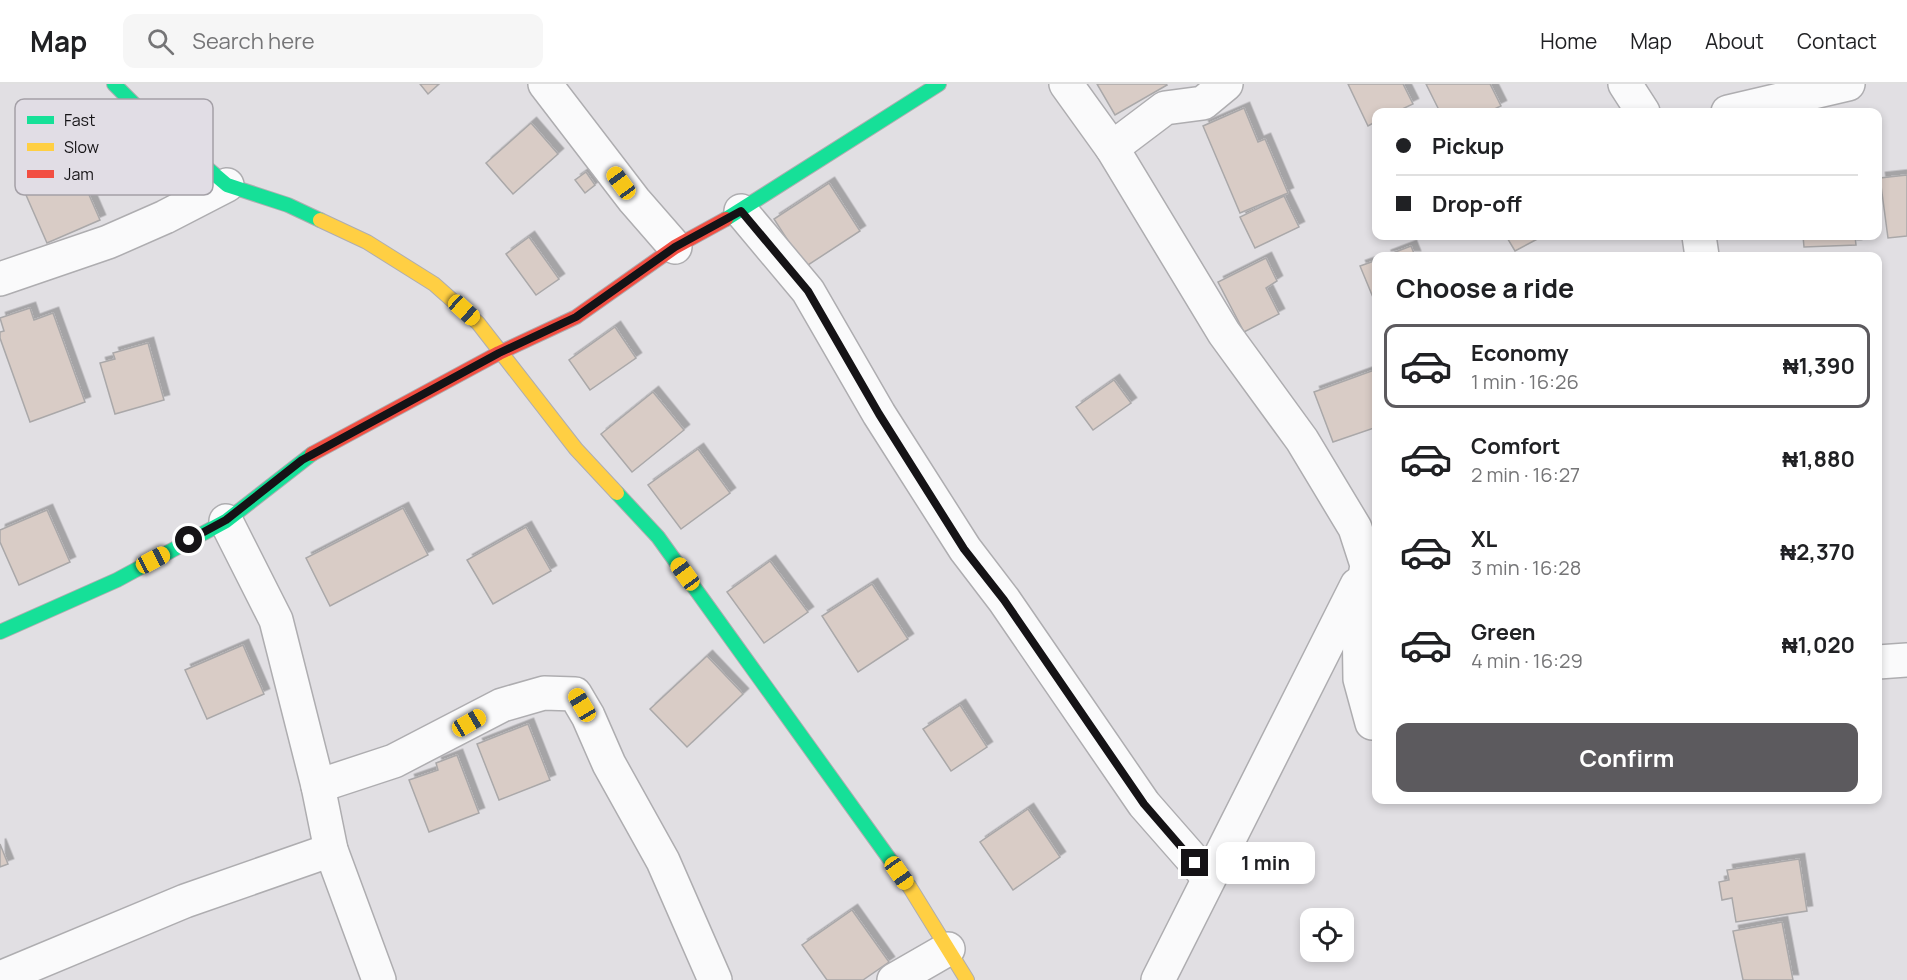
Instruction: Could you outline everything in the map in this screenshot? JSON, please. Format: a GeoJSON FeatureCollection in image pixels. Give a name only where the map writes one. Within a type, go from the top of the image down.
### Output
{"type":"FeatureCollection","features":[{"type":"Feature","properties":{"kind":"street"},"geometry":{"type":"LineString","coordinates":[[114,84],[129,99]]}},
{"type":"Feature","properties":{"kind":"street"},"geometry":{"type":"LineString","coordinates":[[545,84],[634,200],[675,247]]}},
{"type":"Feature","properties":{"kind":"street"},"geometry":{"type":"LineString","coordinates":[[1066,84],[1112,148],[1224,333],[1302,440],[1355,528],[1367,565],[1359,612],[1360,680],[1372,723]]}},
{"type":"Feature","properties":{"kind":"street"},"geometry":{"type":"LineString","coordinates":[[1112,148],[1166,108],[1203,103],[1226,84]]}},
{"type":"Feature","properties":{"kind":"street"},"geometry":{"type":"LineString","coordinates":[[1624,84],[1640,108]]}},
{"type":"Feature","properties":{"kind":"street"},"geometry":{"type":"LineString","coordinates":[[1745,108],[1848,84]]}},
{"type":"Feature","properties":{"kind":"street"},"geometry":{"type":"LineString","coordinates":[[0,632],[117,580],[226,520],[302,460],[499,353],[576,317],[675,247],[741,211],[932,86]]}},
{"type":"Feature","properties":{"kind":"street"},"geometry":{"type":"LineString","coordinates":[[213,172],[227,184],[288,205],[377,248],[434,284],[478,323],[499,353],[576,449],[658,537],[912,891],[967,980]]}},
{"type":"Feature","properties":{"kind":"street"},"geometry":{"type":"LineString","coordinates":[[213,191],[227,184]]}},
{"type":"Feature","properties":{"kind":"street"},"geometry":{"type":"LineString","coordinates":[[0,279],[108,242],[165,217],[206,195]]}},
{"type":"Feature","properties":{"kind":"street"},"geometry":{"type":"LineString","coordinates":[[741,211],[808,291],[879,414],[964,549],[1004,600],[1144,804],[1208,878]]}},
{"type":"Feature","properties":{"kind":"street"},"geometry":{"type":"LineString","coordinates":[[226,520],[276,620],[318,786],[331,850],[379,980]]}},
{"type":"Feature","properties":{"kind":"street"},"geometry":{"type":"LineString","coordinates":[[1158,980],[1367,565]]}},
{"type":"Feature","properties":{"kind":"street"},"geometry":{"type":"LineString","coordinates":[[1882,662],[1907,660]]}},
{"type":"Feature","properties":{"kind":"street"},"geometry":{"type":"LineString","coordinates":[[318,786],[394,761],[502,705],[544,693],[575,694],[609,764],[663,861],[715,980]]}},
{"type":"Feature","properties":{"kind":"street"},"geometry":{"type":"LineString","coordinates":[[0,978],[185,901],[331,850]]}},
{"type":"Feature","properties":{"kind":"street"},"geometry":{"type":"LineString","coordinates":[[894,980],[948,949]]}},
{"type":"Feature","properties":{"kind":"building"},"geometry":{"type":"Polygon","coordinates":[[[420,84],[439,84],[428,94],[420,84]]]}},
{"type":"Feature","properties":{"kind":"building"},"geometry":{"type":"Polygon","coordinates":[[[1097,84],[1166,84],[1167,85],[1115,115],[1097,84]]]}},
{"type":"Feature","properties":{"kind":"building"},"geometry":{"type":"Polygon","coordinates":[[[1348,84],[1403,84],[1413,104],[1404,108],[1372,108],[1372,124],[1368,126],[1348,84]]]}},
{"type":"Feature","properties":{"kind":"building"},"geometry":{"type":"Polygon","coordinates":[[[1426,84],[1490,84],[1501,106],[1497,108],[1438,108],[1426,84]]]}},
{"type":"Feature","properties":{"kind":"building"},"geometry":{"type":"Polygon","coordinates":[[[1244,108],[1258,142],[1265,139],[1288,193],[1240,213],[1203,126],[1244,108]]]}},
{"type":"Feature","properties":{"kind":"building"},"geometry":{"type":"Polygon","coordinates":[[[531,123],[558,154],[513,194],[486,163],[531,123]]]}},
{"type":"Feature","properties":{"kind":"building"},"geometry":{"type":"Polygon","coordinates":[[[586,172],[595,185],[585,193],[575,180],[586,172]]]}},
{"type":"Feature","properties":{"kind":"building"},"geometry":{"type":"Polygon","coordinates":[[[1907,175],[1907,236],[1888,238],[1882,178],[1907,175]]]}},
{"type":"Feature","properties":{"kind":"building"},"geometry":{"type":"Polygon","coordinates":[[[829,183],[860,231],[805,267],[774,219],[829,183]]]}},
{"type":"Feature","properties":{"kind":"building"},"geometry":{"type":"Polygon","coordinates":[[[26,195],[89,195],[100,220],[47,243],[26,195]]]}},
{"type":"Feature","properties":{"kind":"building"},"geometry":{"type":"Polygon","coordinates":[[[1284,196],[1299,227],[1255,248],[1240,217],[1284,196]]]}},
{"type":"Feature","properties":{"kind":"building"},"geometry":{"type":"Polygon","coordinates":[[[529,237],[559,279],[536,295],[506,254],[529,237]]]}},
{"type":"Feature","properties":{"kind":"building"},"geometry":{"type":"Polygon","coordinates":[[[1508,240],[1536,240],[1515,251],[1508,240]]]}},
{"type":"Feature","properties":{"kind":"building"},"geometry":{"type":"Polygon","coordinates":[[[1803,240],[1855,240],[1856,245],[1804,247],[1803,240]]]}},
{"type":"Feature","properties":{"kind":"building"},"geometry":{"type":"Polygon","coordinates":[[[1411,246],[1413,252],[1395,252],[1411,246]]]}},
{"type":"Feature","properties":{"kind":"building"},"geometry":{"type":"Polygon","coordinates":[[[1266,258],[1277,281],[1266,288],[1279,314],[1244,332],[1218,282],[1266,258]]]}},
{"type":"Feature","properties":{"kind":"building"},"geometry":{"type":"Polygon","coordinates":[[[1372,262],[1372,295],[1360,266],[1372,262]]]}},
{"type":"Feature","properties":{"kind":"building"},"geometry":{"type":"Polygon","coordinates":[[[30,308],[34,320],[53,313],[85,402],[30,422],[0,338],[0,332],[4,331],[0,318],[30,308]]]}},
{"type":"Feature","properties":{"kind":"building"},"geometry":{"type":"Polygon","coordinates":[[[615,327],[636,358],[590,390],[569,360],[615,327]]]}},
{"type":"Feature","properties":{"kind":"building"},"geometry":{"type":"Polygon","coordinates":[[[148,343],[164,400],[115,414],[100,363],[115,359],[113,353],[148,343]]]}},
{"type":"Feature","properties":{"kind":"building"},"geometry":{"type":"Polygon","coordinates":[[[1372,371],[1372,429],[1333,442],[1314,392],[1372,371]]]}},
{"type":"Feature","properties":{"kind":"building"},"geometry":{"type":"Polygon","coordinates":[[[1114,380],[1131,403],[1093,430],[1076,407],[1114,380]]]}},
{"type":"Feature","properties":{"kind":"building"},"geometry":{"type":"Polygon","coordinates":[[[653,392],[684,430],[632,472],[601,434],[653,392]]]}},
{"type":"Feature","properties":{"kind":"building"},"geometry":{"type":"Polygon","coordinates":[[[698,449],[730,493],[681,529],[648,485],[698,449]]]}},
{"type":"Feature","properties":{"kind":"building"},"geometry":{"type":"Polygon","coordinates":[[[403,508],[428,555],[330,606],[306,558],[403,508]]]}},
{"type":"Feature","properties":{"kind":"building"},"geometry":{"type":"Polygon","coordinates":[[[47,510],[70,562],[19,585],[0,542],[0,530],[47,510]]]}},
{"type":"Feature","properties":{"kind":"building"},"geometry":{"type":"Polygon","coordinates":[[[526,527],[551,571],[493,604],[467,560],[526,527]]]}},
{"type":"Feature","properties":{"kind":"building"},"geometry":{"type":"Polygon","coordinates":[[[770,561],[808,612],[764,643],[727,592],[770,561]]]}},
{"type":"Feature","properties":{"kind":"building"},"geometry":{"type":"Polygon","coordinates":[[[872,584],[908,639],[858,672],[822,616],[872,584]]]}},
{"type":"Feature","properties":{"kind":"building"},"geometry":{"type":"Polygon","coordinates":[[[243,645],[264,694],[207,719],[185,670],[243,645]]]}},
{"type":"Feature","properties":{"kind":"building"},"geometry":{"type":"Polygon","coordinates":[[[707,656],[743,694],[687,747],[650,709],[707,656]]]}},
{"type":"Feature","properties":{"kind":"building"},"geometry":{"type":"Polygon","coordinates":[[[960,705],[987,747],[951,771],[923,729],[960,705]]]}},
{"type":"Feature","properties":{"kind":"building"},"geometry":{"type":"Polygon","coordinates":[[[528,724],[550,780],[499,800],[477,744],[528,724]]]}},
{"type":"Feature","properties":{"kind":"building"},"geometry":{"type":"Polygon","coordinates":[[[457,755],[479,813],[429,832],[409,780],[438,770],[436,763],[457,755]]]}},
{"type":"Feature","properties":{"kind":"building"},"geometry":{"type":"Polygon","coordinates":[[[1028,809],[1060,857],[1013,890],[980,842],[1028,809]]]}},
{"type":"Feature","properties":{"kind":"building"},"geometry":{"type":"Polygon","coordinates":[[[0,844],[8,864],[0,867],[0,844]]]}},
{"type":"Feature","properties":{"kind":"building"},"geometry":{"type":"Polygon","coordinates":[[[1799,859],[1807,911],[1736,922],[1732,898],[1722,900],[1719,882],[1729,880],[1727,870],[1799,859]]]}},
{"type":"Feature","properties":{"kind":"building"},"geometry":{"type":"Polygon","coordinates":[[[852,910],[889,962],[863,980],[827,980],[802,945],[852,910]]]}},
{"type":"Feature","properties":{"kind":"building"},"geometry":{"type":"Polygon","coordinates":[[[1782,922],[1793,980],[1743,980],[1733,931],[1782,922]]]}},
{"type":"Feature","properties":{"kind":"traffic: fast"},"geometry":{"type":"LineString","coordinates":[[114,84],[129,99]]}},
{"type":"Feature","properties":{"kind":"traffic: fast"},"geometry":{"type":"LineString","coordinates":[[726,219],[939,84]]}},
{"type":"Feature","properties":{"kind":"traffic: fast"},"geometry":{"type":"LineString","coordinates":[[213,173],[227,185],[288,205],[320,220]]}},
{"type":"Feature","properties":{"kind":"traffic: fast"},"geometry":{"type":"LineString","coordinates":[[0,632],[117,580],[226,521],[312,454]]}},
{"type":"Feature","properties":{"kind":"traffic: fast"},"geometry":{"type":"LineString","coordinates":[[617,493],[658,537],[909,886]]}},
{"type":"Feature","properties":{"kind":"traffic: slow"},"geometry":{"type":"LineString","coordinates":[[320,220],[367,242],[434,284],[478,323],[576,449],[617,493]]}},
{"type":"Feature","properties":{"kind":"traffic: slow"},"geometry":{"type":"LineString","coordinates":[[909,886],[967,980]]}},
{"type":"Feature","properties":{"kind":"traffic: jam"},"geometry":{"type":"LineString","coordinates":[[312,454],[499,353],[576,317],[675,247],[726,219]]}},
{"type":"Feature","properties":{"kind":"route"},"geometry":{"type":"LineString","coordinates":[[189,540],[226,520],[302,460],[499,353],[576,317],[675,247],[741,211],[808,291],[879,414],[964,549],[1004,600],[1144,804],[1195,863]]}}]}
